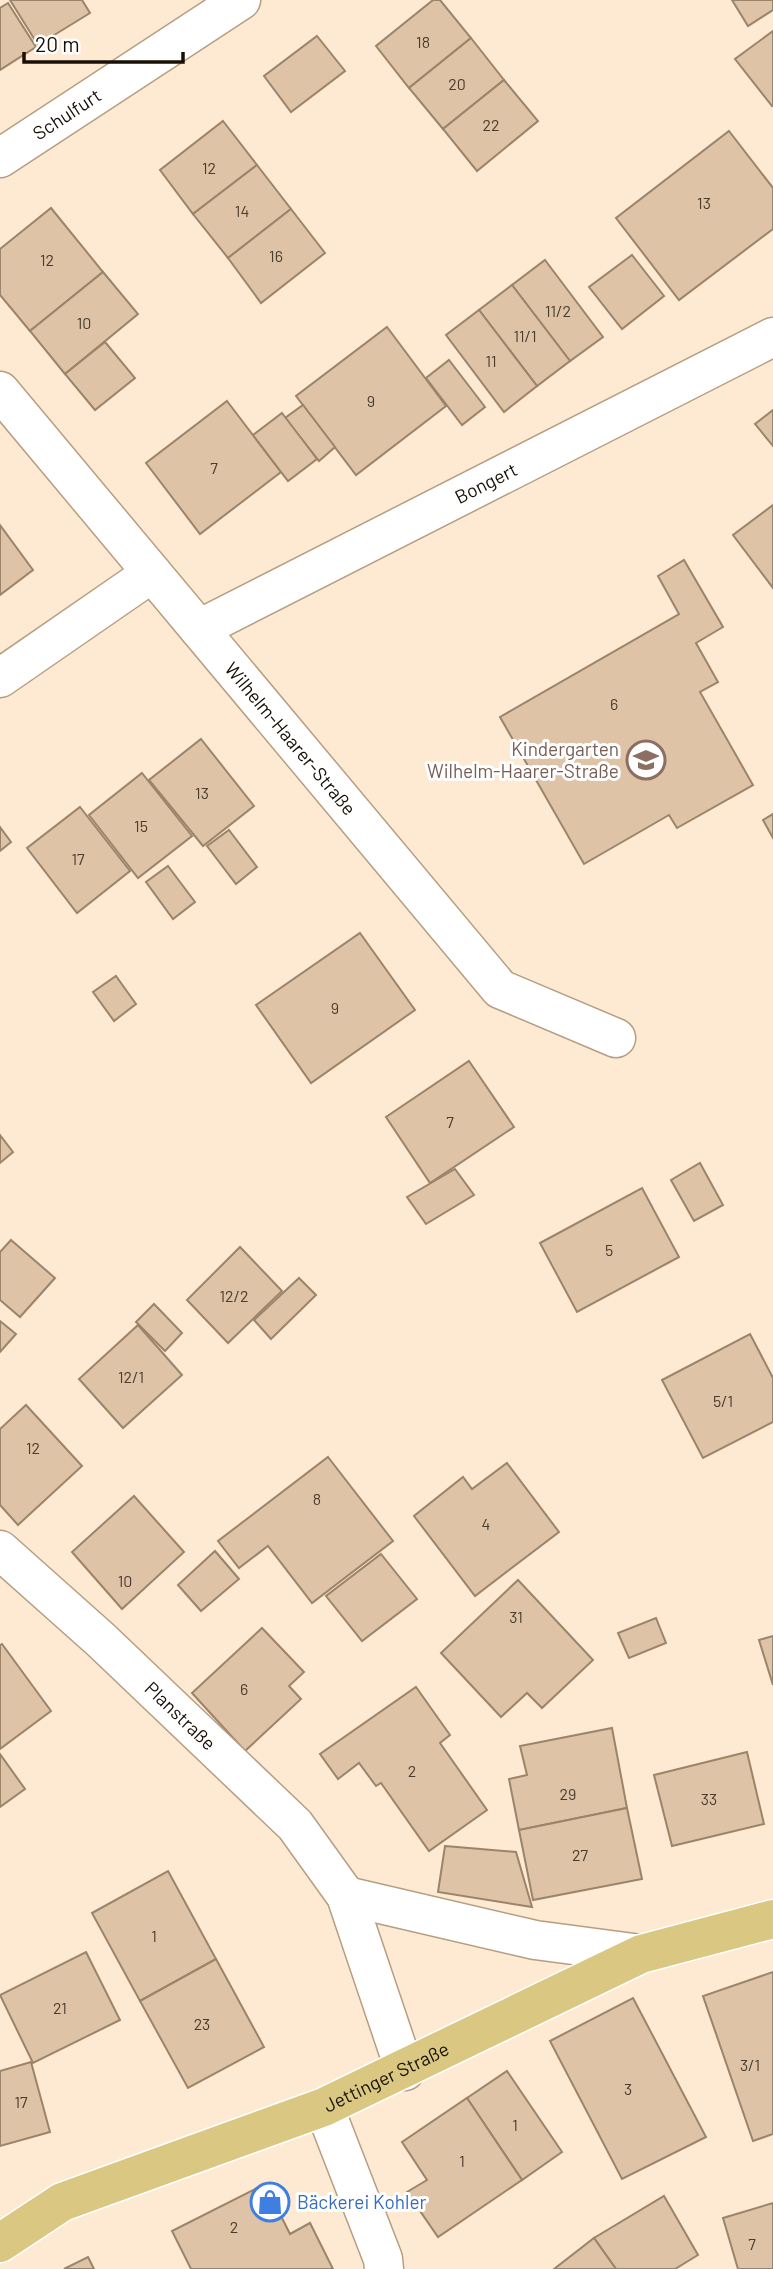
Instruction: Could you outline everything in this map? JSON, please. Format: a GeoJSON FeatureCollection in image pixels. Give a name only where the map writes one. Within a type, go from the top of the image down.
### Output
{"type":"FeatureCollection","features":[{"type":"Feature","properties":{"kind":"main road","name":"Jettinger Straße"},"geometry":{"type":"LineString","coordinates":[[0,2243],[62,2202],[324,2107],[405,2071],[641,1954],[773,1919]]}},
{"type":"Feature","properties":{"kind":"street","name":"Schulfurt"},"geometry":{"type":"LineString","coordinates":[[0,158],[241,0]]}},
{"type":"Feature","properties":{"kind":"street","name":"Bongert"},"geometry":{"type":"LineString","coordinates":[[199,629],[773,337]]}},
{"type":"Feature","properties":{"kind":"street","name":"Wilhelm-Haarer-Straße"},"geometry":{"type":"LineString","coordinates":[[0,391],[500,989],[616,1038]]}},
{"type":"Feature","properties":{"kind":"street"},"geometry":{"type":"LineString","coordinates":[[0,678],[152,573]]}},
{"type":"Feature","properties":{"kind":"street","name":"Planstraße"},"geometry":{"type":"LineString","coordinates":[[0,1550],[101,1640],[295,1825],[346,1896],[405,2071]]}},
{"type":"Feature","properties":{"kind":"street"},"geometry":{"type":"LineString","coordinates":[[346,1896],[535,1940],[641,1954]]}},
{"type":"Feature","properties":{"kind":"street"},"geometry":{"type":"LineString","coordinates":[[324,2107],[388,2266]]}},
{"type":"Feature","properties":{"kind":"building"},"geometry":{"type":"Polygon","coordinates":[[[10,0],[82,0],[90,13],[38,45],[10,0]]]}},
{"type":"Feature","properties":{"kind":"building"},"geometry":{"type":"Polygon","coordinates":[[[433,0],[440,0],[471,38],[409,88],[376,46],[433,0]]]}},
{"type":"Feature","properties":{"kind":"building"},"geometry":{"type":"Polygon","coordinates":[[[732,0],[773,0],[773,10],[748,26],[732,0]]]}},
{"type":"Feature","properties":{"kind":"building"},"geometry":{"type":"Polygon","coordinates":[[[8,3],[36,47],[0,70],[0,8],[8,3]]]}},
{"type":"Feature","properties":{"kind":"building"},"geometry":{"type":"Polygon","coordinates":[[[773,31],[773,105],[772,106],[735,59],[773,31]]]}},
{"type":"Feature","properties":{"kind":"building"},"geometry":{"type":"Polygon","coordinates":[[[317,36],[345,71],[291,112],[264,76],[317,36]]]}},
{"type":"Feature","properties":{"kind":"building"},"geometry":{"type":"Polygon","coordinates":[[[471,38],[504,80],[443,129],[409,88],[471,38]]]}},
{"type":"Feature","properties":{"kind":"building"},"geometry":{"type":"Polygon","coordinates":[[[504,80],[538,121],[477,171],[443,129],[504,80]]]}},
{"type":"Feature","properties":{"kind":"building"},"geometry":{"type":"Polygon","coordinates":[[[223,121],[257,165],[193,214],[160,170],[223,121]]]}},
{"type":"Feature","properties":{"kind":"building"},"geometry":{"type":"Polygon","coordinates":[[[729,131],[773,188],[773,229],[679,300],[616,218],[729,131]]]}},
{"type":"Feature","properties":{"kind":"building"},"geometry":{"type":"Polygon","coordinates":[[[257,165],[291,209],[228,258],[193,214],[257,165]]]}},
{"type":"Feature","properties":{"kind":"building"},"geometry":{"type":"Polygon","coordinates":[[[51,208],[103,272],[30,331],[0,295],[0,249],[51,208]]]}},
{"type":"Feature","properties":{"kind":"building"},"geometry":{"type":"Polygon","coordinates":[[[291,209],[325,253],[261,303],[228,258],[291,209]]]}},
{"type":"Feature","properties":{"kind":"building"},"geometry":{"type":"Polygon","coordinates":[[[632,255],[664,296],[622,329],[589,287],[632,255]]]}},
{"type":"Feature","properties":{"kind":"building"},"geometry":{"type":"Polygon","coordinates":[[[545,260],[603,337],[570,361],[512,285],[545,260]]]}},
{"type":"Feature","properties":{"kind":"building"},"geometry":{"type":"Polygon","coordinates":[[[103,272],[138,314],[65,374],[30,331],[103,272]]]}},
{"type":"Feature","properties":{"kind":"building"},"geometry":{"type":"Polygon","coordinates":[[[512,285],[570,361],[537,386],[479,310],[512,285]]]}},
{"type":"Feature","properties":{"kind":"building"},"geometry":{"type":"Polygon","coordinates":[[[479,310],[537,386],[504,412],[446,335],[479,310]]]}},
{"type":"Feature","properties":{"kind":"building"},"geometry":{"type":"Polygon","coordinates":[[[387,327],[446,406],[356,475],[296,396],[387,327]]]}},
{"type":"Feature","properties":{"kind":"building"},"geometry":{"type":"Polygon","coordinates":[[[105,342],[135,378],[95,410],[65,374],[105,342]]]}},
{"type":"Feature","properties":{"kind":"building"},"geometry":{"type":"Polygon","coordinates":[[[449,360],[485,407],[462,425],[426,378],[449,360]]]}},
{"type":"Feature","properties":{"kind":"building"},"geometry":{"type":"Polygon","coordinates":[[[227,401],[281,472],[200,534],[146,463],[227,401]]]}},
{"type":"Feature","properties":{"kind":"building"},"geometry":{"type":"Polygon","coordinates":[[[303,405],[335,447],[319,461],[285,418],[303,405]]]}},
{"type":"Feature","properties":{"kind":"building"},"geometry":{"type":"Polygon","coordinates":[[[773,410],[773,446],[755,424],[773,410]]]}},
{"type":"Feature","properties":{"kind":"building"},"geometry":{"type":"Polygon","coordinates":[[[282,413],[317,459],[288,481],[253,435],[282,413]]]}},
{"type":"Feature","properties":{"kind":"building"},"geometry":{"type":"Polygon","coordinates":[[[773,505],[773,588],[733,535],[773,505]]]}},
{"type":"Feature","properties":{"kind":"building"},"geometry":{"type":"Polygon","coordinates":[[[0,525],[33,570],[0,595],[0,525]]]}},
{"type":"Feature","properties":{"kind":"building"},"geometry":{"type":"Polygon","coordinates":[[[684,560],[723,627],[696,643],[718,682],[700,692],[753,785],[677,828],[669,815],[584,864],[500,717],[679,614],[658,576],[684,560]]]}},
{"type":"Feature","properties":{"kind":"building"},"geometry":{"type":"Polygon","coordinates":[[[201,739],[254,806],[203,846],[149,780],[201,739]]]}},
{"type":"Feature","properties":{"kind":"building"},"geometry":{"type":"Polygon","coordinates":[[[142,773],[192,836],[138,878],[89,815],[142,773]]]}},
{"type":"Feature","properties":{"kind":"building"},"geometry":{"type":"Polygon","coordinates":[[[80,807],[130,871],[77,913],[27,848],[80,807]]]}},
{"type":"Feature","properties":{"kind":"building"},"geometry":{"type":"Polygon","coordinates":[[[773,814],[773,838],[763,820],[773,814]]]}},
{"type":"Feature","properties":{"kind":"building"},"geometry":{"type":"Polygon","coordinates":[[[0,827],[11,842],[0,851],[0,827]]]}},
{"type":"Feature","properties":{"kind":"building"},"geometry":{"type":"Polygon","coordinates":[[[229,830],[257,867],[236,884],[207,846],[229,830]]]}},
{"type":"Feature","properties":{"kind":"building"},"geometry":{"type":"Polygon","coordinates":[[[168,866],[195,902],[173,919],[146,882],[168,866]]]}},
{"type":"Feature","properties":{"kind":"building"},"geometry":{"type":"Polygon","coordinates":[[[360,933],[415,1010],[311,1083],[256,1005],[360,933]]]}},
{"type":"Feature","properties":{"kind":"building"},"geometry":{"type":"Polygon","coordinates":[[[116,976],[136,1004],[114,1021],[93,992],[116,976]]]}},
{"type":"Feature","properties":{"kind":"building"},"geometry":{"type":"Polygon","coordinates":[[[469,1061],[514,1127],[430,1183],[386,1117],[469,1061]]]}},
{"type":"Feature","properties":{"kind":"building"},"geometry":{"type":"Polygon","coordinates":[[[0,1135],[13,1152],[0,1163],[0,1135]]]}},
{"type":"Feature","properties":{"kind":"building"},"geometry":{"type":"Polygon","coordinates":[[[700,1163],[723,1205],[694,1221],[671,1180],[700,1163]]]}},
{"type":"Feature","properties":{"kind":"building"},"geometry":{"type":"Polygon","coordinates":[[[455,1169],[474,1195],[426,1224],[407,1197],[455,1169]]]}},
{"type":"Feature","properties":{"kind":"building"},"geometry":{"type":"Polygon","coordinates":[[[642,1188],[679,1257],[577,1312],[540,1243],[642,1188]]]}},
{"type":"Feature","properties":{"kind":"building"},"geometry":{"type":"Polygon","coordinates":[[[11,1240],[55,1278],[20,1317],[0,1300],[0,1252],[11,1240]]]}},
{"type":"Feature","properties":{"kind":"building"},"geometry":{"type":"Polygon","coordinates":[[[240,1247],[282,1291],[228,1343],[187,1300],[240,1247]]]}},
{"type":"Feature","properties":{"kind":"building"},"geometry":{"type":"Polygon","coordinates":[[[299,1278],[316,1295],[271,1339],[254,1320],[299,1278]]]}},
{"type":"Feature","properties":{"kind":"building"},"geometry":{"type":"Polygon","coordinates":[[[154,1304],[182,1333],[165,1351],[136,1322],[154,1304]]]}},
{"type":"Feature","properties":{"kind":"building"},"geometry":{"type":"Polygon","coordinates":[[[0,1321],[16,1334],[0,1352],[0,1321]]]}},
{"type":"Feature","properties":{"kind":"building"},"geometry":{"type":"Polygon","coordinates":[[[138,1325],[182,1375],[123,1428],[79,1379],[138,1325]]]}},
{"type":"Feature","properties":{"kind":"building"},"geometry":{"type":"Polygon","coordinates":[[[750,1334],[773,1378],[773,1422],[703,1458],[662,1380],[750,1334]]]}},
{"type":"Feature","properties":{"kind":"building"},"geometry":{"type":"Polygon","coordinates":[[[26,1405],[82,1466],[18,1525],[0,1505],[0,1429],[26,1405]]]}},
{"type":"Feature","properties":{"kind":"building"},"geometry":{"type":"Polygon","coordinates":[[[328,1457],[393,1541],[312,1603],[268,1546],[239,1568],[218,1541],[328,1457]]]}},
{"type":"Feature","properties":{"kind":"building"},"geometry":{"type":"Polygon","coordinates":[[[507,1463],[559,1532],[475,1596],[414,1516],[463,1477],[472,1489],[507,1463]]]}},
{"type":"Feature","properties":{"kind":"building"},"geometry":{"type":"Polygon","coordinates":[[[134,1496],[184,1552],[122,1609],[72,1552],[134,1496]]]}},
{"type":"Feature","properties":{"kind":"building"},"geometry":{"type":"Polygon","coordinates":[[[215,1551],[239,1579],[201,1611],[178,1585],[215,1551]]]}},
{"type":"Feature","properties":{"kind":"building"},"geometry":{"type":"Polygon","coordinates":[[[381,1554],[417,1599],[362,1641],[326,1596],[381,1554]]]}},
{"type":"Feature","properties":{"kind":"building"},"geometry":{"type":"Polygon","coordinates":[[[518,1580],[593,1660],[542,1708],[527,1693],[501,1717],[441,1653],[518,1580]]]}},
{"type":"Feature","properties":{"kind":"building"},"geometry":{"type":"Polygon","coordinates":[[[656,1618],[666,1643],[629,1658],[618,1633],[656,1618]]]}},
{"type":"Feature","properties":{"kind":"building"},"geometry":{"type":"Polygon","coordinates":[[[262,1628],[304,1672],[289,1686],[301,1699],[245,1751],[192,1693],[262,1628]]]}},
{"type":"Feature","properties":{"kind":"building"},"geometry":{"type":"Polygon","coordinates":[[[773,1636],[773,1685],[759,1640],[773,1636]]]}},
{"type":"Feature","properties":{"kind":"building"},"geometry":{"type":"Polygon","coordinates":[[[2,1644],[51,1711],[0,1749],[0,1645],[2,1644]]]}},
{"type":"Feature","properties":{"kind":"building"},"geometry":{"type":"Polygon","coordinates":[[[416,1687],[450,1735],[440,1743],[487,1810],[429,1851],[381,1783],[376,1786],[359,1763],[338,1779],[320,1754],[416,1687]]]}},
{"type":"Feature","properties":{"kind":"building"},"geometry":{"type":"Polygon","coordinates":[[[612,1728],[627,1808],[519,1830],[509,1779],[527,1775],[520,1746],[612,1728]]]}},
{"type":"Feature","properties":{"kind":"building"},"geometry":{"type":"Polygon","coordinates":[[[747,1752],[764,1824],[672,1846],[654,1775],[747,1752]]]}},
{"type":"Feature","properties":{"kind":"building"},"geometry":{"type":"Polygon","coordinates":[[[0,1754],[25,1789],[0,1807],[0,1754]]]}},
{"type":"Feature","properties":{"kind":"building"},"geometry":{"type":"Polygon","coordinates":[[[627,1808],[642,1879],[533,1900],[519,1830],[627,1808]]]}},
{"type":"Feature","properties":{"kind":"building"},"geometry":{"type":"Polygon","coordinates":[[[445,1846],[516,1852],[532,1907],[438,1892],[445,1846]]]}},
{"type":"Feature","properties":{"kind":"building"},"geometry":{"type":"Polygon","coordinates":[[[168,1871],[216,1959],[140,2001],[92,1913],[168,1871]]]}},
{"type":"Feature","properties":{"kind":"building"},"geometry":{"type":"Polygon","coordinates":[[[86,1952],[120,2020],[33,2063],[0,1995],[86,1952]]]}},
{"type":"Feature","properties":{"kind":"building"},"geometry":{"type":"Polygon","coordinates":[[[216,1959],[264,2047],[188,2088],[140,2001],[216,1959]]]}},
{"type":"Feature","properties":{"kind":"building"},"geometry":{"type":"Polygon","coordinates":[[[773,1972],[773,2134],[753,2141],[703,1996],[773,1972]]]}},
{"type":"Feature","properties":{"kind":"building"},"geometry":{"type":"Polygon","coordinates":[[[633,1998],[706,2137],[622,2179],[550,2041],[633,1998]]]}},
{"type":"Feature","properties":{"kind":"building"},"geometry":{"type":"Polygon","coordinates":[[[31,2062],[50,2132],[0,2146],[0,2071],[31,2062]]]}},
{"type":"Feature","properties":{"kind":"building"},"geometry":{"type":"Polygon","coordinates":[[[507,2071],[562,2152],[522,2180],[467,2098],[507,2071]]]}},
{"type":"Feature","properties":{"kind":"building"},"geometry":{"type":"Polygon","coordinates":[[[467,2098],[522,2180],[438,2237],[407,2192],[427,2180],[402,2142],[467,2098]]]}},
{"type":"Feature","properties":{"kind":"building"},"geometry":{"type":"Polygon","coordinates":[[[265,2184],[290,2234],[310,2223],[333,2269],[191,2269],[172,2231],[265,2184]]]}},
{"type":"Feature","properties":{"kind":"building"},"geometry":{"type":"Polygon","coordinates":[[[664,2196],[698,2255],[675,2269],[616,2269],[594,2238],[664,2196]]]}},
{"type":"Feature","properties":{"kind":"building"},"geometry":{"type":"Polygon","coordinates":[[[773,2203],[773,2269],[738,2269],[723,2218],[773,2203]]]}},
{"type":"Feature","properties":{"kind":"building"},"geometry":{"type":"Polygon","coordinates":[[[594,2238],[616,2269],[554,2269],[594,2238]]]}},
{"type":"Feature","properties":{"kind":"building"},"geometry":{"type":"Polygon","coordinates":[[[88,2257],[94,2269],[64,2269],[88,2257]]]}},
{"type":"Feature","properties":{"kind":"place","name":"Kindergarten Wilhelm-Haarer-Straße"},"geometry":{"type":"Point","coordinates":[646,760]}},
{"type":"Feature","properties":{"kind":"place","name":"Bäckerei Kohler"},"geometry":{"type":"Point","coordinates":[270,2202]}}]}
